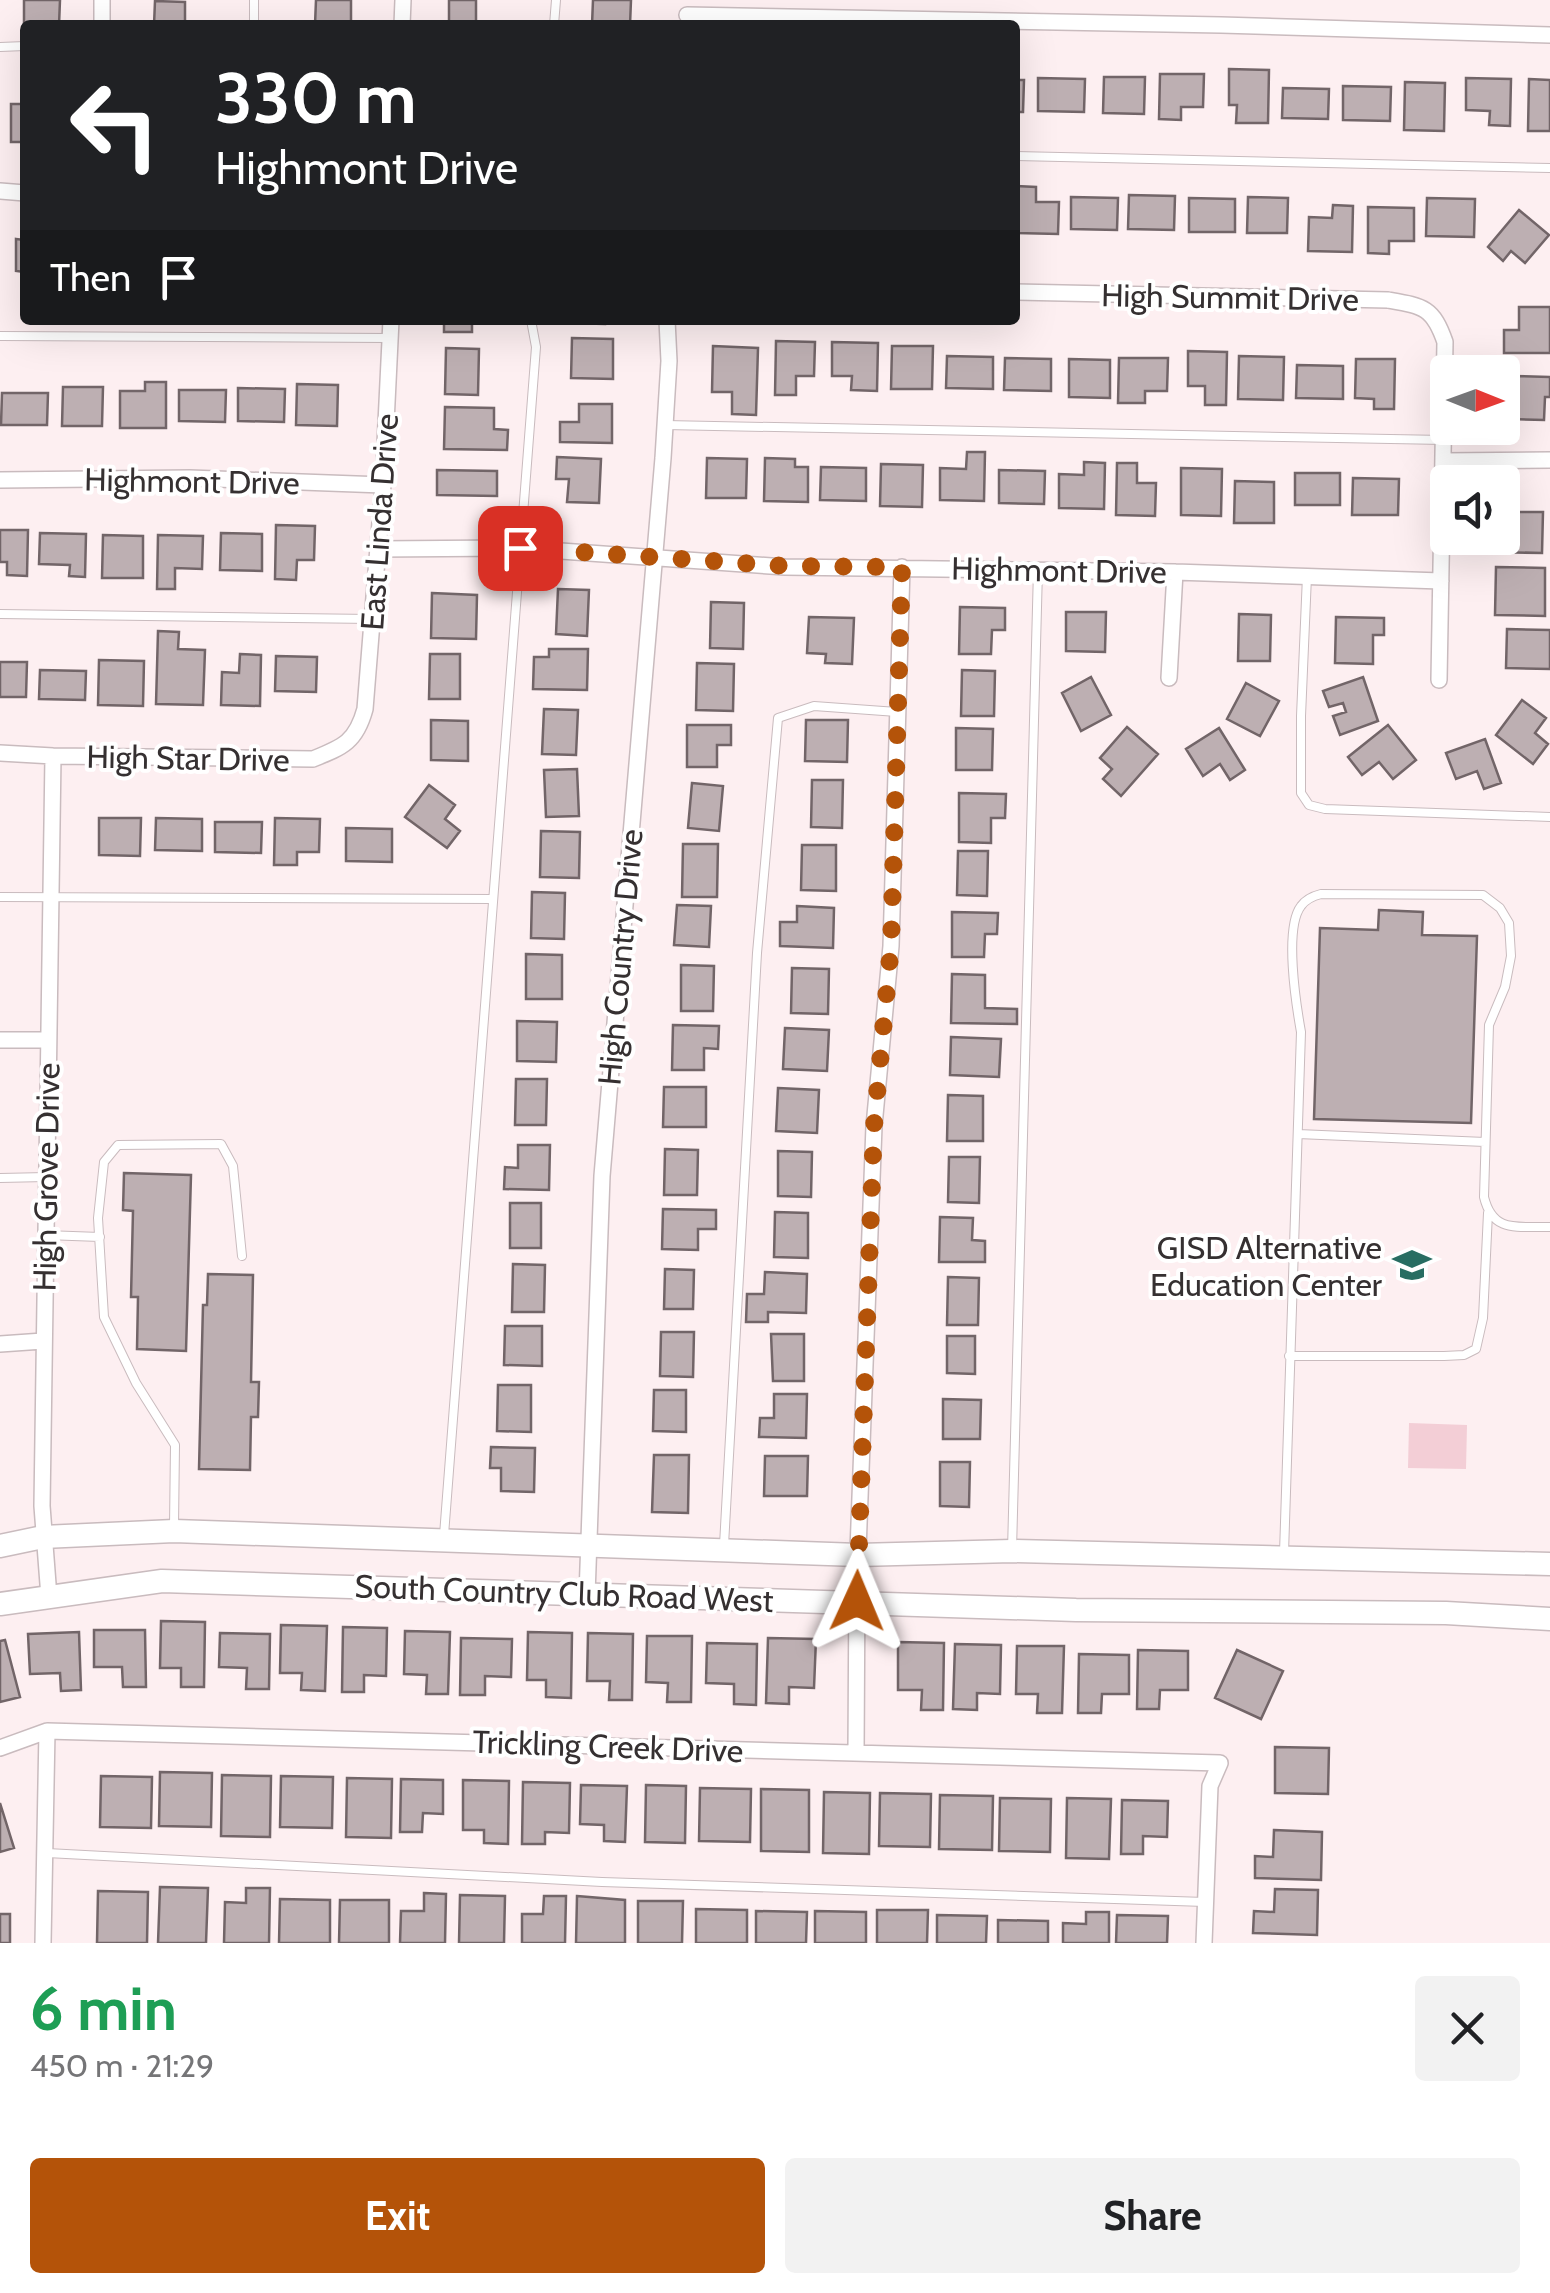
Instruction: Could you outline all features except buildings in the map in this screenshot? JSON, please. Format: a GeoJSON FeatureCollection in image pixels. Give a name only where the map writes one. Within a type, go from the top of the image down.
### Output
{"type":"FeatureCollection","features":[{"type":"Feature","properties":{"kind":"street"},"geometry":{"type":"LineString","coordinates":[[687,13],[1220,24],[1550,36]]}},
{"type":"Feature","properties":{"kind":"street","name":"High Summit Drive"},"geometry":{"type":"LineString","coordinates":[[1020,292],[1388,300],[1422,306],[1438,322],[1444,355]]}},
{"type":"Feature","properties":{"kind":"street","name":"East Linda Drive"},"geometry":{"type":"LineString","coordinates":[[361,723],[383,484],[391,325]]}},
{"type":"Feature","properties":{"kind":"street","name":"High Country Drive"},"geometry":{"type":"LineString","coordinates":[[587,1595],[602,1176],[665,426],[667,325]]}},
{"type":"Feature","properties":{"kind":"street"},"geometry":{"type":"LineString","coordinates":[[1439,680],[1444,445]]}},
{"type":"Feature","properties":{"kind":"street"},"geometry":{"type":"LineString","coordinates":[[1444,460],[1550,460]]}},
{"type":"Feature","properties":{"kind":"street","name":"Highmont Drive"},"geometry":{"type":"LineString","coordinates":[[0,480],[190,478],[383,484]]}},
{"type":"Feature","properties":{"kind":"street","name":"Highmont Drive"},"geometry":{"type":"LineString","coordinates":[[378,549],[520,548],[786,566],[1441,581]]}},
{"type":"Feature","properties":{"kind":"street"},"geometry":{"type":"LineString","coordinates":[[856,1753],[858,1555],[874,1126],[891,946],[902,567]]}},
{"type":"Feature","properties":{"kind":"street"},"geometry":{"type":"LineString","coordinates":[[1169,678],[1175,572]]}},
{"type":"Feature","properties":{"kind":"street","name":"High Star Drive"},"geometry":{"type":"LineString","coordinates":[[0,753],[314,759],[346,746],[361,723]]}},
{"type":"Feature","properties":{"kind":"street","name":"High Grove Drive"},"geometry":{"type":"LineString","coordinates":[[48,1597],[43,1537],[43,1341],[53,756]]}},
{"type":"Feature","properties":{"kind":"street"},"geometry":{"type":"LineString","coordinates":[[0,1040],[48,1040]]}},
{"type":"Feature","properties":{"kind":"street"},"geometry":{"type":"LineString","coordinates":[[0,1344],[43,1341]]}},
{"type":"Feature","properties":{"kind":"street","name":"South Country Club Road West"},"geometry":{"type":"LineString","coordinates":[[0,1546],[43,1537],[174,1531],[858,1555],[1012,1551],[1550,1564]]}},
{"type":"Feature","properties":{"kind":"street","name":"South Country Club Road West"},"geometry":{"type":"LineString","coordinates":[[0,1604],[162,1581],[1076,1610],[1446,1613],[1550,1619]]}},
{"type":"Feature","properties":{"kind":"street"},"geometry":{"type":"LineString","coordinates":[[43,1943],[46,1731]]}},
{"type":"Feature","properties":{"kind":"street","name":"Trickling Creek Drive"},"geometry":{"type":"LineString","coordinates":[[0,1748],[46,1731],[1220,1763],[1210,1786],[1205,1902]]}},
{"type":"Feature","properties":{"kind":"street"},"geometry":{"type":"LineString","coordinates":[[1204,1943],[1205,1902]]}},
{"type":"Feature","properties":{"kind":"lane"},"geometry":{"type":"LineString","coordinates":[[1020,156],[1550,168]]}},
{"type":"Feature","properties":{"kind":"lane"},"geometry":{"type":"LineString","coordinates":[[443,1540],[536,347],[532,325]]}},
{"type":"Feature","properties":{"kind":"lane"},"geometry":{"type":"LineString","coordinates":[[0,336],[390,338]]}},
{"type":"Feature","properties":{"kind":"lane"},"geometry":{"type":"LineString","coordinates":[[665,426],[1430,440]]}},
{"type":"Feature","properties":{"kind":"lane"},"geometry":{"type":"LineString","coordinates":[[1012,1551],[1038,570]]}},
{"type":"Feature","properties":{"kind":"lane"},"geometry":{"type":"LineString","coordinates":[[1307,576],[1300,716],[1301,793],[1309,805],[1325,809],[1550,817]]}},
{"type":"Feature","properties":{"kind":"lane"},"geometry":{"type":"LineString","coordinates":[[0,614],[372,619]]}},
{"type":"Feature","properties":{"kind":"lane"},"geometry":{"type":"LineString","coordinates":[[724,1550],[757,953],[778,718],[814,706],[898,712]]}},
{"type":"Feature","properties":{"kind":"lane"},"geometry":{"type":"LineString","coordinates":[[1284,1556],[1290,1356],[1298,1134],[1300,1032],[1293,925],[1299,907],[1310,897],[1321,894],[1483,896],[1500,908],[1509,923],[1511,956],[1505,987],[1489,1024],[1484,1197],[1488,1213],[1483,1318],[1476,1349],[1464,1355],[1444,1356],[1290,1356]]}},
{"type":"Feature","properties":{"kind":"lane"},"geometry":{"type":"LineString","coordinates":[[0,896],[492,899]]}},
{"type":"Feature","properties":{"kind":"lane"},"geometry":{"type":"LineString","coordinates":[[1298,1134],[1486,1142]]}},
{"type":"Feature","properties":{"kind":"lane"},"geometry":{"type":"LineString","coordinates":[[174,1531],[174,1445],[136,1384],[104,1317],[98,1218],[104,1162],[118,1146],[220,1144],[232,1166],[242,1256]]}},
{"type":"Feature","properties":{"kind":"lane"},"geometry":{"type":"LineString","coordinates":[[0,1178],[46,1177]]}},
{"type":"Feature","properties":{"kind":"lane"},"geometry":{"type":"LineString","coordinates":[[1488,1213],[1494,1221],[1509,1226],[1550,1227]]}},
{"type":"Feature","properties":{"kind":"lane"},"geometry":{"type":"LineString","coordinates":[[44,1235],[100,1237]]}},
{"type":"Feature","properties":{"kind":"lane"},"geometry":{"type":"LineString","coordinates":[[47,1854],[602,1882],[1205,1902]]}},
{"type":"Feature","properties":{"kind":"shaded area"},"geometry":{"type":"Polygon","coordinates":[[[1409,1423],[1467,1425],[1466,1469],[1408,1468],[1409,1423]]]}},
{"type":"Feature","properties":{"kind":"place","name":"GISD Alternative Education Center"},"geometry":{"type":"Point","coordinates":[1412,1265]}},
{"type":"Feature","properties":{"kind":"route"},"geometry":{"type":"LineString","coordinates":[[520,548],[786,566],[902,567],[891,946],[874,1126],[857,1601]]}}]}
